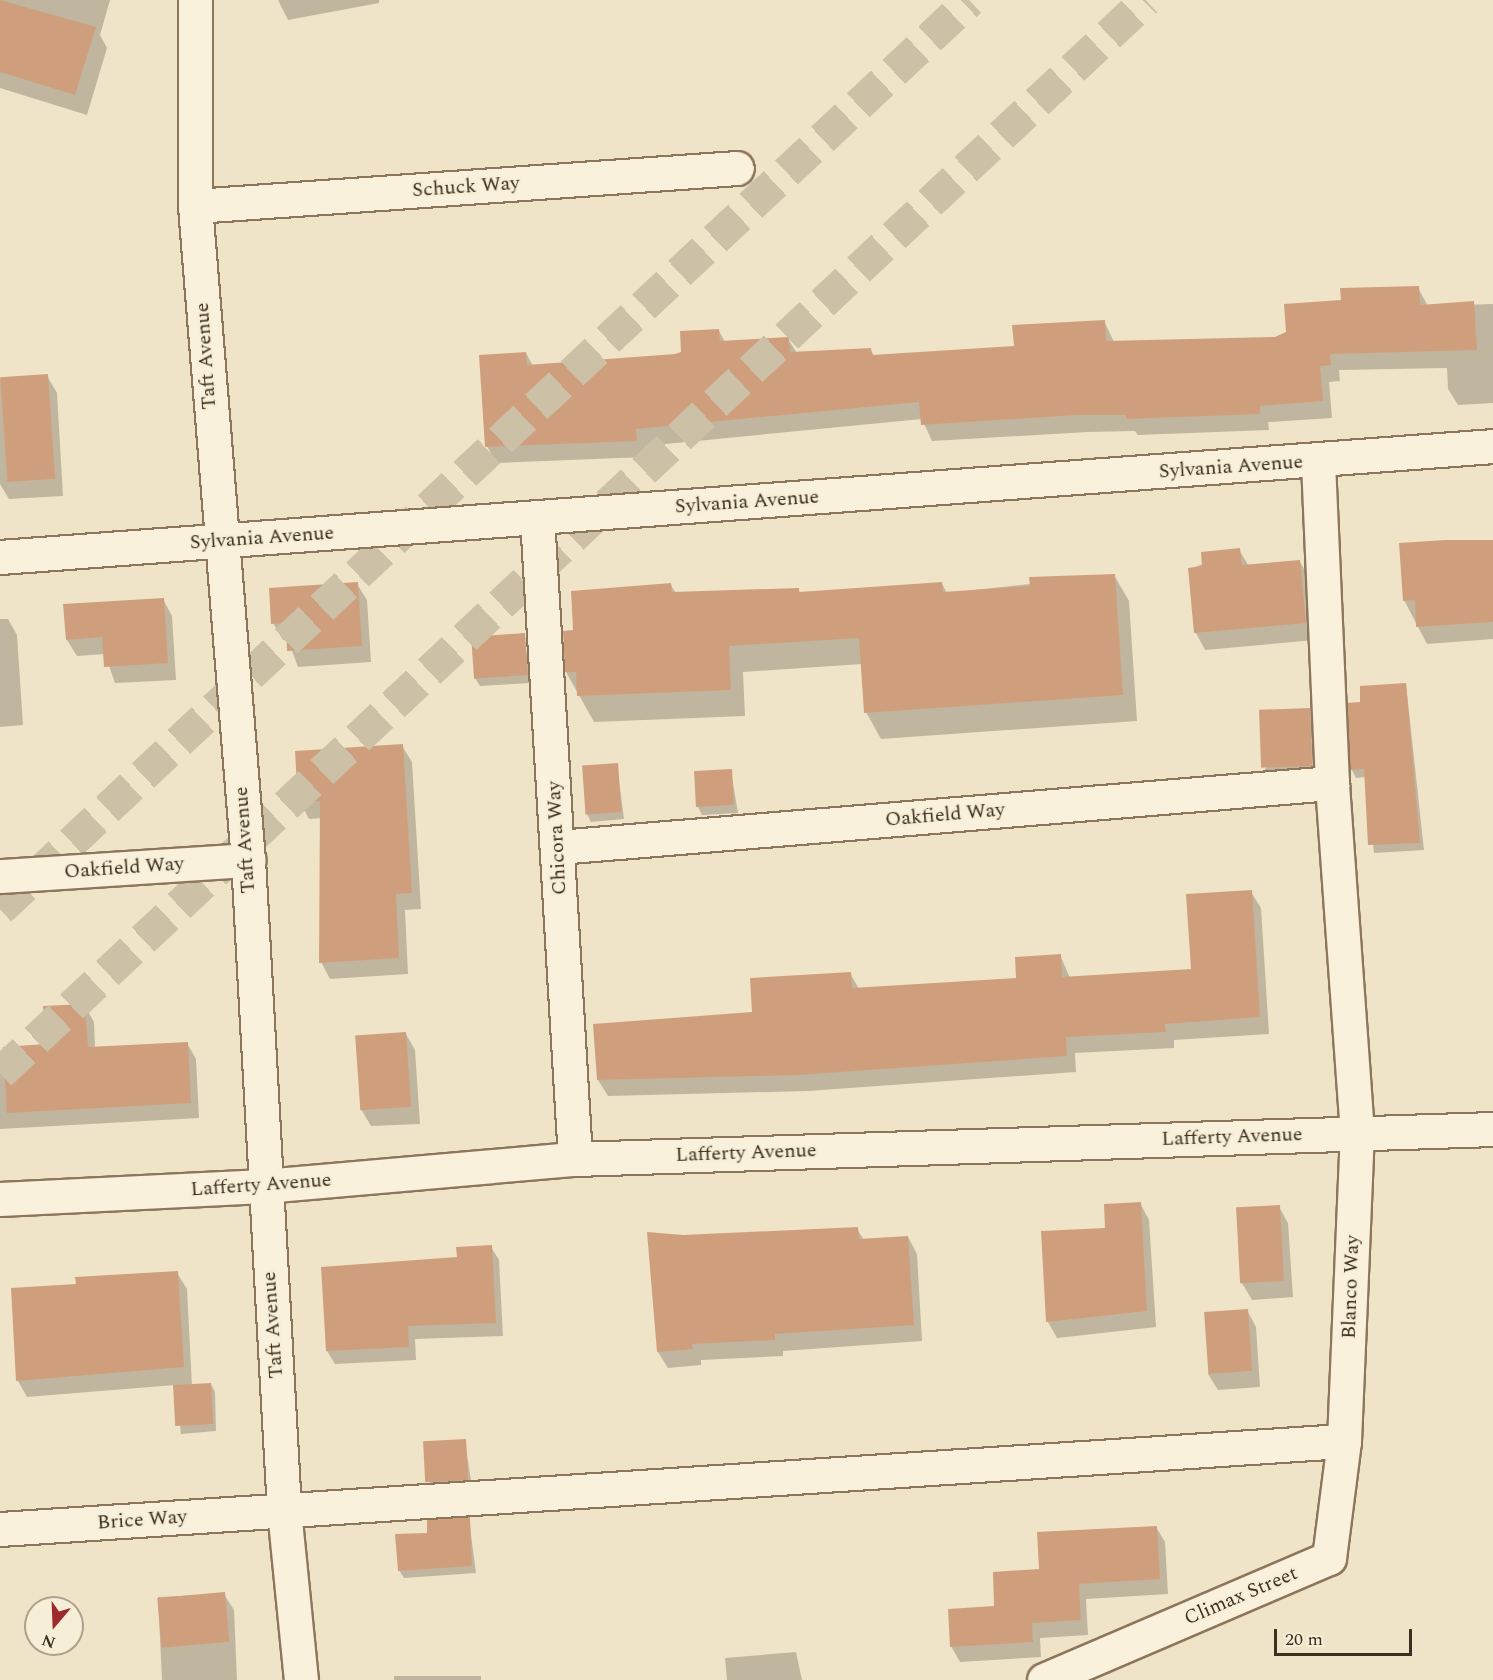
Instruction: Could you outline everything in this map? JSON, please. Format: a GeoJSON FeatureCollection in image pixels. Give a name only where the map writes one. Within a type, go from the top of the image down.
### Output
{"type":"FeatureCollection","features":[{"type":"Feature","properties":{"kind":"street","name":"Taft Avenue"},"geometry":{"type":"LineString","coordinates":[[195,0],[195,206],[219,541],[248,860],[264,1186],[284,1510],[301,1680]]}},
{"type":"Feature","properties":{"kind":"street","name":"Schuck Way"},"geometry":{"type":"LineString","coordinates":[[195,206],[737,168]]}},
{"type":"Feature","properties":{"kind":"street","name":"Sylvania Avenue"},"geometry":{"type":"LineString","coordinates":[[0,557],[1318,461],[1493,446]]}},
{"type":"Feature","properties":{"kind":"street","name":"Blanco Way"},"geometry":{"type":"LineString","coordinates":[[1318,461],[1332,783],[1357,1133],[1344,1441]]}},
{"type":"Feature","properties":{"kind":"street","name":"Chicora Way"},"geometry":{"type":"LineString","coordinates":[[537,517],[575,1159]]}},
{"type":"Feature","properties":{"kind":"street","name":"Oakfield Way"},"geometry":{"type":"LineString","coordinates":[[558,848],[1332,783]]}},
{"type":"Feature","properties":{"kind":"street","name":"Oakfield Way"},"geometry":{"type":"LineString","coordinates":[[0,876],[248,860]]}},
{"type":"Feature","properties":{"kind":"street","name":"Lafferty Avenue"},"geometry":{"type":"LineString","coordinates":[[0,1199],[264,1186],[575,1159],[1493,1129]]}},
{"type":"Feature","properties":{"kind":"street","name":"Brice Way"},"geometry":{"type":"LineString","coordinates":[[0,1529],[1344,1441]]}},
{"type":"Feature","properties":{"kind":"street","name":"Climax Street"},"geometry":{"type":"LineString","coordinates":[[1044,1680],[1329,1558],[1344,1441]]}},
{"type":"Feature","properties":{"kind":"building"},"geometry":{"type":"Polygon","coordinates":[[[0,0],[96,27],[75,95],[0,72],[0,0]]]}},
{"type":"Feature","properties":{"kind":"building"},"geometry":{"type":"Polygon","coordinates":[[[1419,286],[1420,305],[1474,301],[1477,350],[1330,354],[1331,365],[1320,366],[1323,401],[1260,406],[1260,414],[1126,419],[1126,415],[1077,415],[921,425],[919,402],[636,429],[637,441],[485,447],[479,355],[526,352],[527,365],[675,354],[681,352],[680,331],[719,329],[720,341],[789,337],[790,352],[871,348],[872,355],[1014,346],[1012,325],[1105,320],[1106,341],[1275,337],[1286,332],[1284,304],[1341,300],[1340,288],[1419,286]]]}},
{"type":"Feature","properties":{"kind":"building"},"geometry":{"type":"Polygon","coordinates":[[[48,374],[55,479],[7,482],[0,377],[48,374]]]}},
{"type":"Feature","properties":{"kind":"building"},"geometry":{"type":"Polygon","coordinates":[[[1493,540],[1493,622],[1416,627],[1415,600],[1403,601],[1399,543],[1493,540]]]}},
{"type":"Feature","properties":{"kind":"building"},"geometry":{"type":"Polygon","coordinates":[[[1240,548],[1242,565],[1300,560],[1306,623],[1194,633],[1188,568],[1202,566],[1201,552],[1240,548]]]}},
{"type":"Feature","properties":{"kind":"building"},"geometry":{"type":"Polygon","coordinates":[[[1115,574],[1123,695],[864,713],[859,638],[729,646],[731,690],[577,696],[576,672],[565,672],[563,631],[573,630],[571,591],[671,583],[672,592],[799,588],[799,592],[942,582],[943,592],[1030,586],[1029,577],[1115,574]]]}},
{"type":"Feature","properties":{"kind":"building"},"geometry":{"type":"Polygon","coordinates":[[[358,582],[362,646],[287,651],[286,623],[271,624],[269,588],[358,582]]]}},
{"type":"Feature","properties":{"kind":"building"},"geometry":{"type":"Polygon","coordinates":[[[164,598],[168,663],[104,667],[102,637],[66,640],[63,604],[164,598]]]}},
{"type":"Feature","properties":{"kind":"building"},"geometry":{"type":"Polygon","coordinates":[[[525,633],[528,675],[474,679],[471,637],[525,633]]]}},
{"type":"Feature","properties":{"kind":"building"},"geometry":{"type":"Polygon","coordinates":[[[1406,683],[1420,843],[1368,845],[1364,769],[1350,770],[1347,703],[1360,702],[1360,686],[1406,683]]]}},
{"type":"Feature","properties":{"kind":"building"},"geometry":{"type":"Polygon","coordinates":[[[1310,708],[1312,766],[1261,768],[1259,710],[1310,708]]]}},
{"type":"Feature","properties":{"kind":"building"},"geometry":{"type":"Polygon","coordinates":[[[403,744],[412,893],[396,894],[399,958],[319,963],[320,801],[298,803],[295,751],[403,744]]]}},
{"type":"Feature","properties":{"kind":"building"},"geometry":{"type":"Polygon","coordinates":[[[618,763],[621,812],[586,814],[582,766],[618,763]]]}},
{"type":"Feature","properties":{"kind":"building"},"geometry":{"type":"Polygon","coordinates":[[[732,769],[734,805],[696,807],[694,771],[732,769]]]}},
{"type":"Feature","properties":{"kind":"building"},"geometry":{"type":"Polygon","coordinates":[[[1252,890],[1260,1017],[1165,1024],[1166,1032],[1066,1037],[1067,1056],[798,1075],[597,1080],[593,1024],[752,1012],[750,978],[851,972],[852,988],[1016,978],[1015,957],[1061,954],[1062,977],[1191,969],[1186,894],[1252,890]]]}},
{"type":"Feature","properties":{"kind":"building"},"geometry":{"type":"Polygon","coordinates":[[[85,1004],[88,1047],[188,1042],[191,1103],[7,1113],[3,1047],[45,1044],[43,1006],[85,1004]]]}},
{"type":"Feature","properties":{"kind":"building"},"geometry":{"type":"Polygon","coordinates":[[[406,1032],[411,1107],[360,1110],[355,1036],[406,1032]]]}},
{"type":"Feature","properties":{"kind":"building"},"geometry":{"type":"Polygon","coordinates":[[[1141,1202],[1147,1311],[1046,1322],[1041,1231],[1105,1228],[1104,1204],[1141,1202]]]}},
{"type":"Feature","properties":{"kind":"building"},"geometry":{"type":"Polygon","coordinates":[[[1280,1205],[1284,1281],[1240,1283],[1236,1207],[1280,1205]]]}},
{"type":"Feature","properties":{"kind":"building"},"geometry":{"type":"Polygon","coordinates":[[[858,1227],[859,1239],[908,1236],[914,1325],[775,1334],[775,1340],[692,1344],[693,1349],[657,1352],[647,1232],[683,1235],[858,1227]]]}},
{"type":"Feature","properties":{"kind":"building"},"geometry":{"type":"Polygon","coordinates":[[[492,1245],[496,1323],[408,1326],[409,1347],[326,1351],[321,1267],[457,1257],[456,1247],[492,1245]]]}},
{"type":"Feature","properties":{"kind":"building"},"geometry":{"type":"Polygon","coordinates":[[[178,1271],[184,1367],[16,1381],[11,1288],[76,1284],[75,1277],[178,1271]]]}},
{"type":"Feature","properties":{"kind":"building"},"geometry":{"type":"Polygon","coordinates":[[[1248,1309],[1252,1371],[1208,1374],[1204,1312],[1248,1309]]]}},
{"type":"Feature","properties":{"kind":"building"},"geometry":{"type":"Polygon","coordinates":[[[211,1383],[213,1424],[175,1426],[173,1385],[211,1383]]]}},
{"type":"Feature","properties":{"kind":"building"},"geometry":{"type":"Polygon","coordinates":[[[466,1439],[468,1480],[425,1482],[423,1441],[466,1439]]]}},
{"type":"Feature","properties":{"kind":"building"},"geometry":{"type":"Polygon","coordinates":[[[470,1517],[472,1566],[398,1571],[395,1534],[427,1533],[427,1520],[470,1517]]]}},
{"type":"Feature","properties":{"kind":"building"},"geometry":{"type":"Polygon","coordinates":[[[1157,1526],[1160,1579],[1079,1584],[1081,1620],[1032,1623],[1033,1642],[950,1647],[948,1609],[994,1606],[993,1572],[1039,1569],[1037,1532],[1157,1526]]]}},
{"type":"Feature","properties":{"kind":"building"},"geometry":{"type":"Polygon","coordinates":[[[225,1592],[229,1642],[162,1648],[157,1598],[225,1592]]]}},
{"type":"Feature","properties":{"kind":"tunnel"},"geometry":{"type":"LineString","coordinates":[[0,909],[970,0]]}},
{"type":"Feature","properties":{"kind":"tunnel"},"geometry":{"type":"LineString","coordinates":[[0,1073],[1146,0]]}}]}
